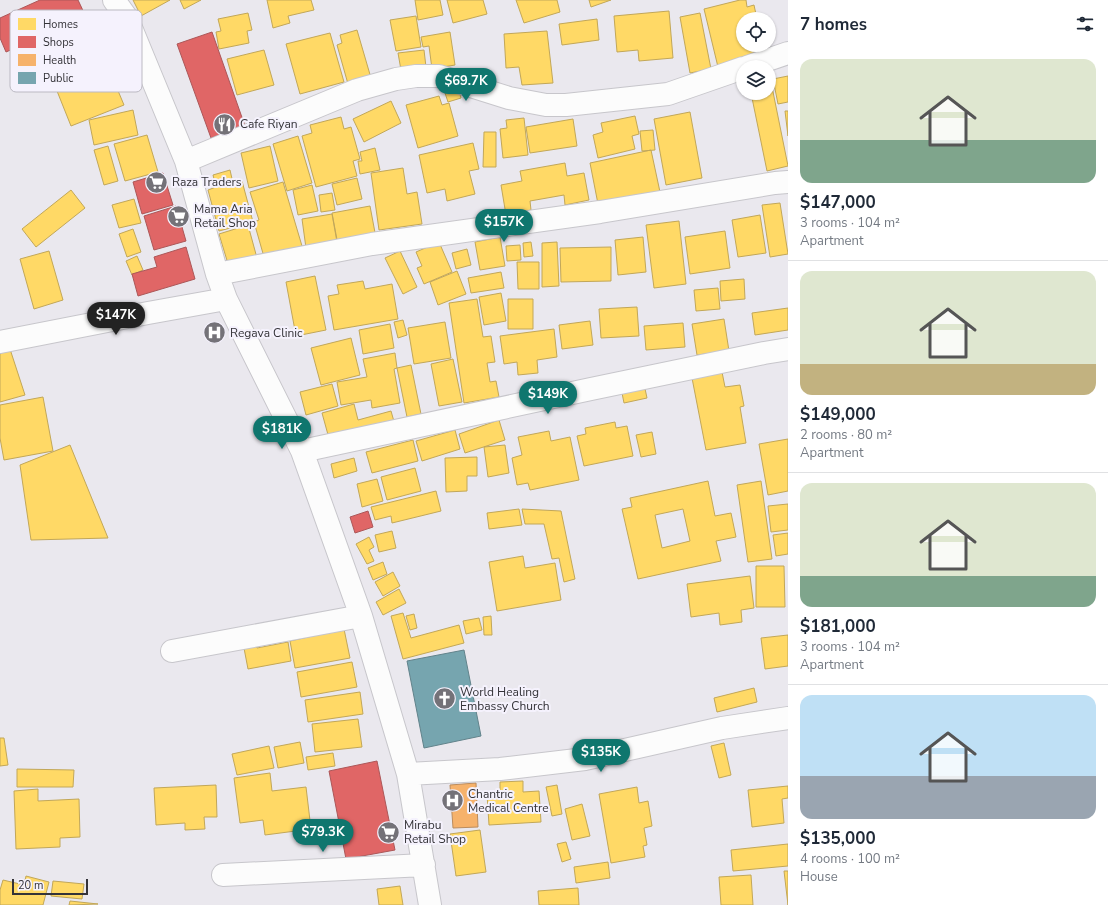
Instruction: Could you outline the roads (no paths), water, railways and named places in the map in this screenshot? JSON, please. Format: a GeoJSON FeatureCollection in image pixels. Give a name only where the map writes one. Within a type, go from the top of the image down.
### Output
{"type":"FeatureCollection","features":[{"type":"Feature","properties":{"kind":"street"},"geometry":{"type":"LineString","coordinates":[[114,0],[121,10]]}},
{"type":"Feature","properties":{"kind":"street"},"geometry":{"type":"LineString","coordinates":[[768,60],[788,53]]}},
{"type":"Feature","properties":{"kind":"street"},"geometry":{"type":"LineString","coordinates":[[142,54],[186,161],[217,274],[226,299],[302,451],[361,616],[408,774],[430,905]]}},
{"type":"Feature","properties":{"kind":"street"},"geometry":{"type":"LineString","coordinates":[[186,161],[357,90],[396,79],[416,76],[439,76],[510,98],[546,105],[566,105],[668,94],[736,70]]}},
{"type":"Feature","properties":{"kind":"street"},"geometry":{"type":"LineString","coordinates":[[217,274],[372,244],[600,212],[788,182]]}},
{"type":"Feature","properties":{"kind":"street"},"geometry":{"type":"LineString","coordinates":[[0,342],[148,312],[226,299]]}},
{"type":"Feature","properties":{"kind":"street"},"geometry":{"type":"LineString","coordinates":[[302,451],[598,387],[788,349]]}},
{"type":"Feature","properties":{"kind":"street"},"geometry":{"type":"LineString","coordinates":[[172,651],[361,616]]}},
{"type":"Feature","properties":{"kind":"street"},"geometry":{"type":"LineString","coordinates":[[408,774],[500,769],[585,759],[722,728],[788,718]]}},
{"type":"Feature","properties":{"kind":"street"},"geometry":{"type":"LineString","coordinates":[[223,875],[424,865]]}},
{"type":"Feature","properties":{"kind":"place","name":"Cafe Riyan"},"geometry":{"type":"Point","coordinates":[225,124]}},
{"type":"Feature","properties":{"kind":"place","name":"Raza Traders"},"geometry":{"type":"Point","coordinates":[157,182]}},
{"type":"Feature","properties":{"kind":"place","name":"Mama Aria Retail Shop"},"geometry":{"type":"Point","coordinates":[178,216]}},
{"type":"Feature","properties":{"kind":"place","name":"Regava Clinic"},"geometry":{"type":"Point","coordinates":[215,333]}},
{"type":"Feature","properties":{"kind":"place","name":"World Healing Embassy Church"},"geometry":{"type":"Point","coordinates":[444,699]}},
{"type":"Feature","properties":{"kind":"place","name":"Chantric Medical Centre"},"geometry":{"type":"Point","coordinates":[452,801]}},
{"type":"Feature","properties":{"kind":"place","name":"Mirabu Retail Shop"},"geometry":{"type":"Point","coordinates":[388,832]}}]}
